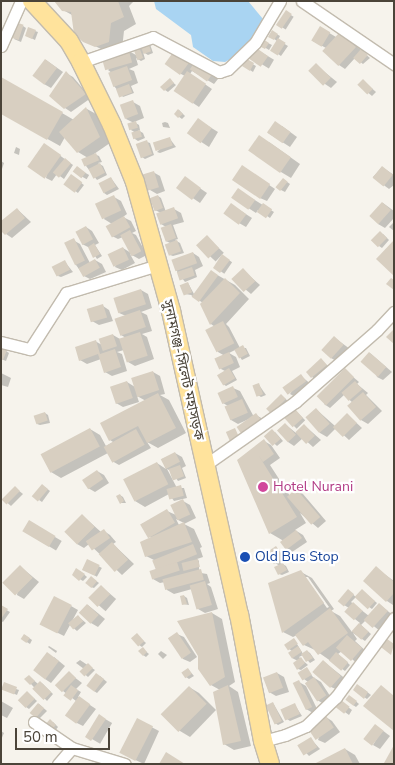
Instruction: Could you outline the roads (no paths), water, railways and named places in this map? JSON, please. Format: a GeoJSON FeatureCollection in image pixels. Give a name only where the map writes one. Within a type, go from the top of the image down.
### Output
{"type":"FeatureCollection","features":[{"type":"Feature","properties":{"kind":"main road","name":"সুনামগঞ্জ-সিলেট মহাসড়ক"},"geometry":{"type":"LineString","coordinates":[[32,1],[68,41],[81,62],[112,125],[134,182],[171,311],[239,614],[263,741],[270,764]]}},
{"type":"Feature","properties":{"kind":"street"},"geometry":{"type":"LineString","coordinates":[[1,46],[21,1]]}},
{"type":"Feature","properties":{"kind":"street"},"geometry":{"type":"LineString","coordinates":[[81,62],[153,37],[219,72],[228,69],[255,43],[280,1]]}},
{"type":"Feature","properties":{"kind":"street"},"geometry":{"type":"LineString","coordinates":[[302,1],[394,64]]}},
{"type":"Feature","properties":{"kind":"street"},"geometry":{"type":"LineString","coordinates":[[1,342],[30,349],[66,293],[158,265]]}},
{"type":"Feature","properties":{"kind":"street"},"geometry":{"type":"LineString","coordinates":[[205,465],[295,402],[377,330],[394,312]]}},
{"type":"Feature","properties":{"kind":"street"},"geometry":{"type":"LineString","coordinates":[[263,741],[285,735],[306,726],[336,697],[394,618]]}},
{"type":"Feature","properties":{"kind":"street"},"geometry":{"type":"LineString","coordinates":[[34,722],[72,748],[125,764]]}},
{"type":"Feature","properties":{"kind":"street"},"geometry":{"type":"LineString","coordinates":[[58,764],[72,748]]}},
{"type":"Feature","properties":{"kind":"water"},"geometry":{"type":"Polygon","coordinates":[[[154,1],[248,1],[263,19],[253,37],[234,57],[225,62],[213,61],[193,47],[191,35],[156,9],[154,1]]]}},
{"type":"Feature","properties":{"kind":"place","name":"Hotel Nurani"},"geometry":{"type":"Point","coordinates":[263,487]}},
{"type":"Feature","properties":{"kind":"place","name":"Old Bus Stop"},"geometry":{"type":"Point","coordinates":[245,557]}}]}
